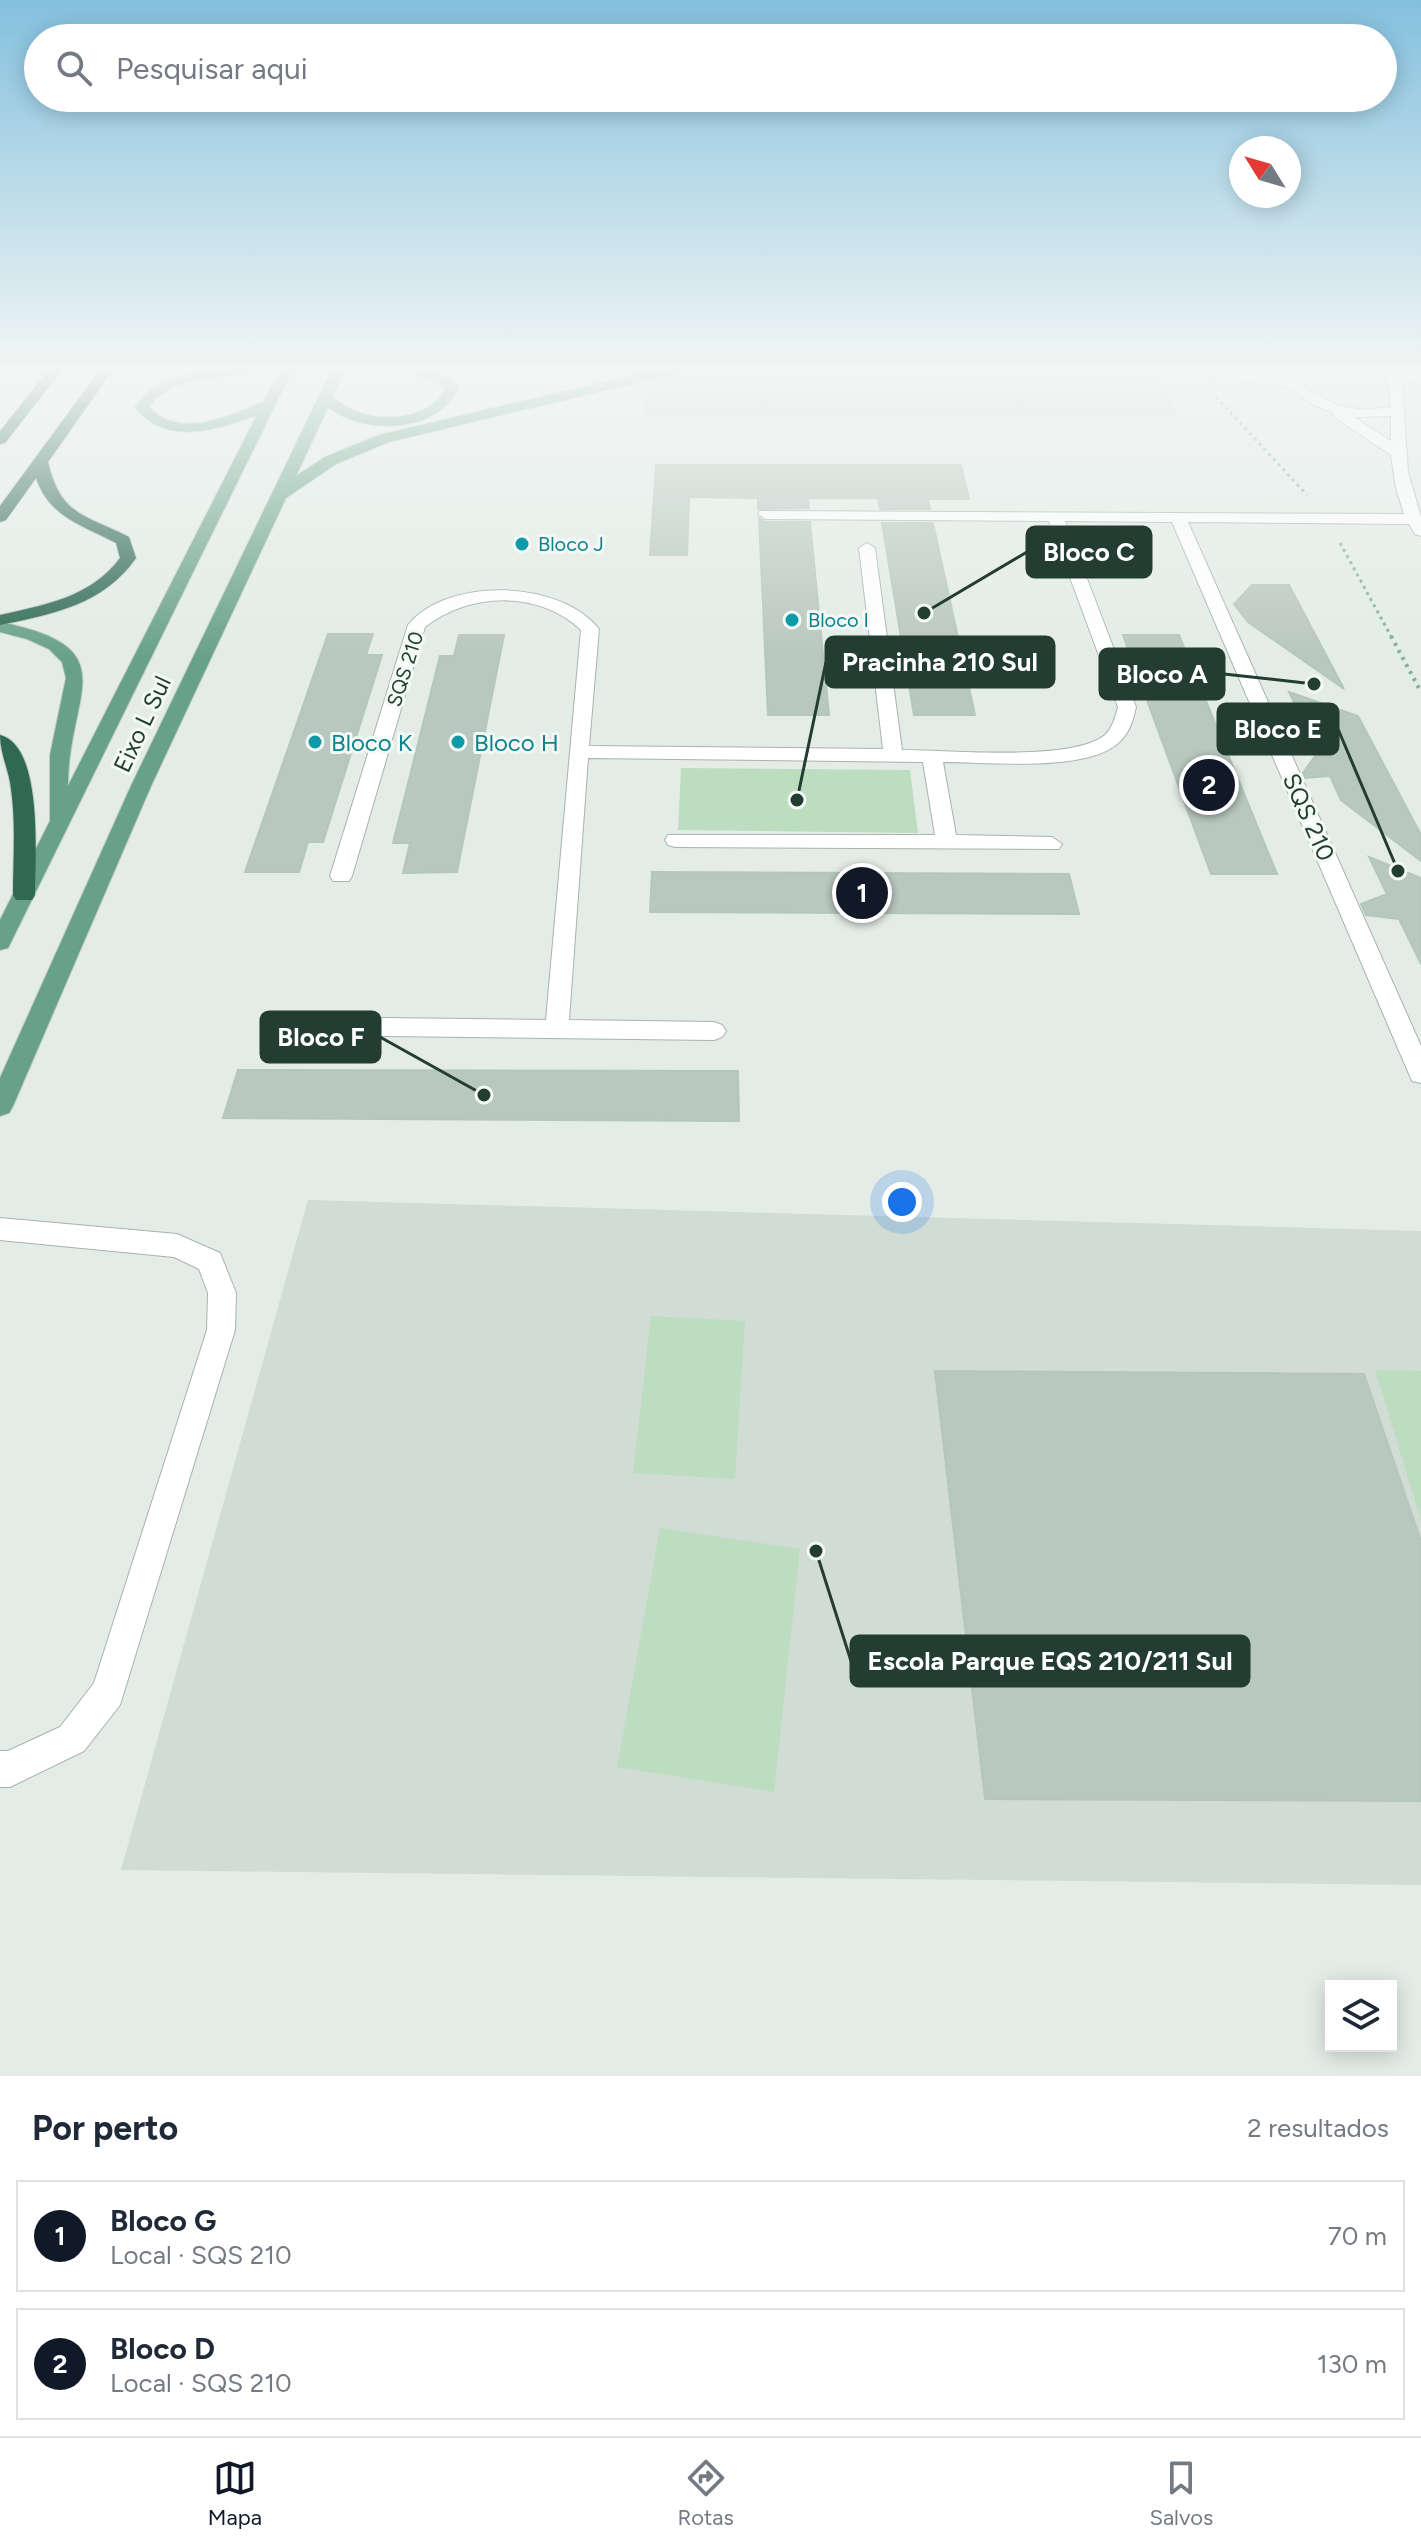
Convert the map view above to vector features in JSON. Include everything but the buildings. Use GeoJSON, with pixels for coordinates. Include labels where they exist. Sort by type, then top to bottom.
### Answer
{"type":"FeatureCollection","features":[{"type":"Feature","properties":{"kind":"highway"},"geometry":{"type":"LineString","coordinates":[[0,517],[38,464]]}},
{"type":"Feature","properties":{"kind":"highway"},"geometry":{"type":"LineString","coordinates":[[0,620],[57,607],[89,595],[117,578],[128,558],[123,540],[55,505],[44,490],[40,464]]}},
{"type":"Feature","properties":{"kind":"highway"},"geometry":{"type":"LineString","coordinates":[[0,741],[8,745],[19,767],[24,895]]}},
{"type":"Feature","properties":{"kind":"main road","name":"Eixo L Sul"},"geometry":{"type":"LineString","coordinates":[[0,942],[241,464]]}},
{"type":"Feature","properties":{"kind":"main road","name":"Eixo L Sul"},"geometry":{"type":"LineString","coordinates":[[0,1106],[135,801],[292,464]]}},
{"type":"Feature","properties":{"kind":"main road"},"geometry":{"type":"LineString","coordinates":[[273,504],[307,472],[322,464]]}},
{"type":"Feature","properties":{"kind":"main road"},"geometry":{"type":"LineString","coordinates":[[0,627],[45,640],[66,654],[75,674],[61,737],[57,777],[59,824]]}},
{"type":"Feature","properties":{"kind":"street"},"geometry":{"type":"LineString","coordinates":[[766,514],[1177,516],[1417,525],[1400,464]]}},
{"type":"Feature","properties":{"kind":"street"},"geometry":{"type":"LineString","coordinates":[[579,752],[1049,757],[1089,751],[1114,739],[1125,725],[1127,707],[1055,516]]}},
{"type":"Feature","properties":{"kind":"street","name":"SQS 210"},"geometry":{"type":"LineString","coordinates":[[1177,516],[1421,1074]]}},
{"type":"Feature","properties":{"kind":"street"},"geometry":{"type":"LineString","coordinates":[[867,548],[893,755]]}},
{"type":"Feature","properties":{"kind":"street","name":"SQS 210"},"geometry":{"type":"LineString","coordinates":[[341,876],[417,625],[443,605],[465,598],[539,600],[562,606],[580,616],[590,629],[557,1027]]}},
{"type":"Feature","properties":{"kind":"street"},"geometry":{"type":"LineString","coordinates":[[932,755],[947,842]]}},
{"type":"Feature","properties":{"kind":"street"},"geometry":{"type":"LineString","coordinates":[[675,840],[1052,844]]}},
{"type":"Feature","properties":{"kind":"street"},"geometry":{"type":"LineString","coordinates":[[301,1026],[714,1031]]}},
{"type":"Feature","properties":{"kind":"street"},"geometry":{"type":"LineString","coordinates":[[0,1229],[177,1246],[210,1261],[222,1293],[221,1330],[108,1693],[72,1739],[10,1769],[0,1769]]}},
{"type":"Feature","properties":{"kind":"shaded area"},"geometry":{"type":"Polygon","coordinates":[[[308,1200],[1421,1231],[1421,1885],[121,1870],[308,1200]]]}},
{"type":"Feature","properties":{"kind":"green space"},"geometry":{"type":"Polygon","coordinates":[[[681,768],[910,770],[918,833],[678,830],[681,768]]]}},
{"type":"Feature","properties":{"kind":"green space"},"geometry":{"type":"Polygon","coordinates":[[[651,1316],[745,1321],[735,1479],[633,1473],[651,1316]]]}},
{"type":"Feature","properties":{"kind":"green space"},"geometry":{"type":"Polygon","coordinates":[[[1375,1370],[1421,1371],[1421,1520],[1375,1370]]]}},
{"type":"Feature","properties":{"kind":"green space"},"geometry":{"type":"Polygon","coordinates":[[[660,1528],[800,1549],[774,1792],[617,1767],[660,1528]]]}},
{"type":"Feature","properties":{"kind":"place","name":"Bloco J"},"geometry":{"type":"Point","coordinates":[522,544]}},
{"type":"Feature","properties":{"kind":"place","name":"Bloco C"},"geometry":{"type":"Point","coordinates":[924,613]}},
{"type":"Feature","properties":{"kind":"place","name":"Bloco I"},"geometry":{"type":"Point","coordinates":[792,620]}},
{"type":"Feature","properties":{"kind":"place","name":"Bloco A"},"geometry":{"type":"Point","coordinates":[1314,684]}},
{"type":"Feature","properties":{"kind":"place","name":"Bloco K"},"geometry":{"type":"Point","coordinates":[315,742]}},
{"type":"Feature","properties":{"kind":"place","name":"Bloco H"},"geometry":{"type":"Point","coordinates":[458,742]}},
{"type":"Feature","properties":{"kind":"place","name":"Bloco D"},"geometry":{"type":"Point","coordinates":[1209,785]}},
{"type":"Feature","properties":{"kind":"place","name":"Pracinha 210 Sul"},"geometry":{"type":"Point","coordinates":[797,800]}},
{"type":"Feature","properties":{"kind":"place","name":"Bloco E"},"geometry":{"type":"Point","coordinates":[1398,871]}},
{"type":"Feature","properties":{"kind":"place","name":"Bloco G"},"geometry":{"type":"Point","coordinates":[862,893]}},
{"type":"Feature","properties":{"kind":"place","name":"Bloco F"},"geometry":{"type":"Point","coordinates":[484,1095]}},
{"type":"Feature","properties":{"kind":"place","name":"Escola Parque EQS 210/211 Sul"},"geometry":{"type":"Point","coordinates":[816,1551]}}]}
